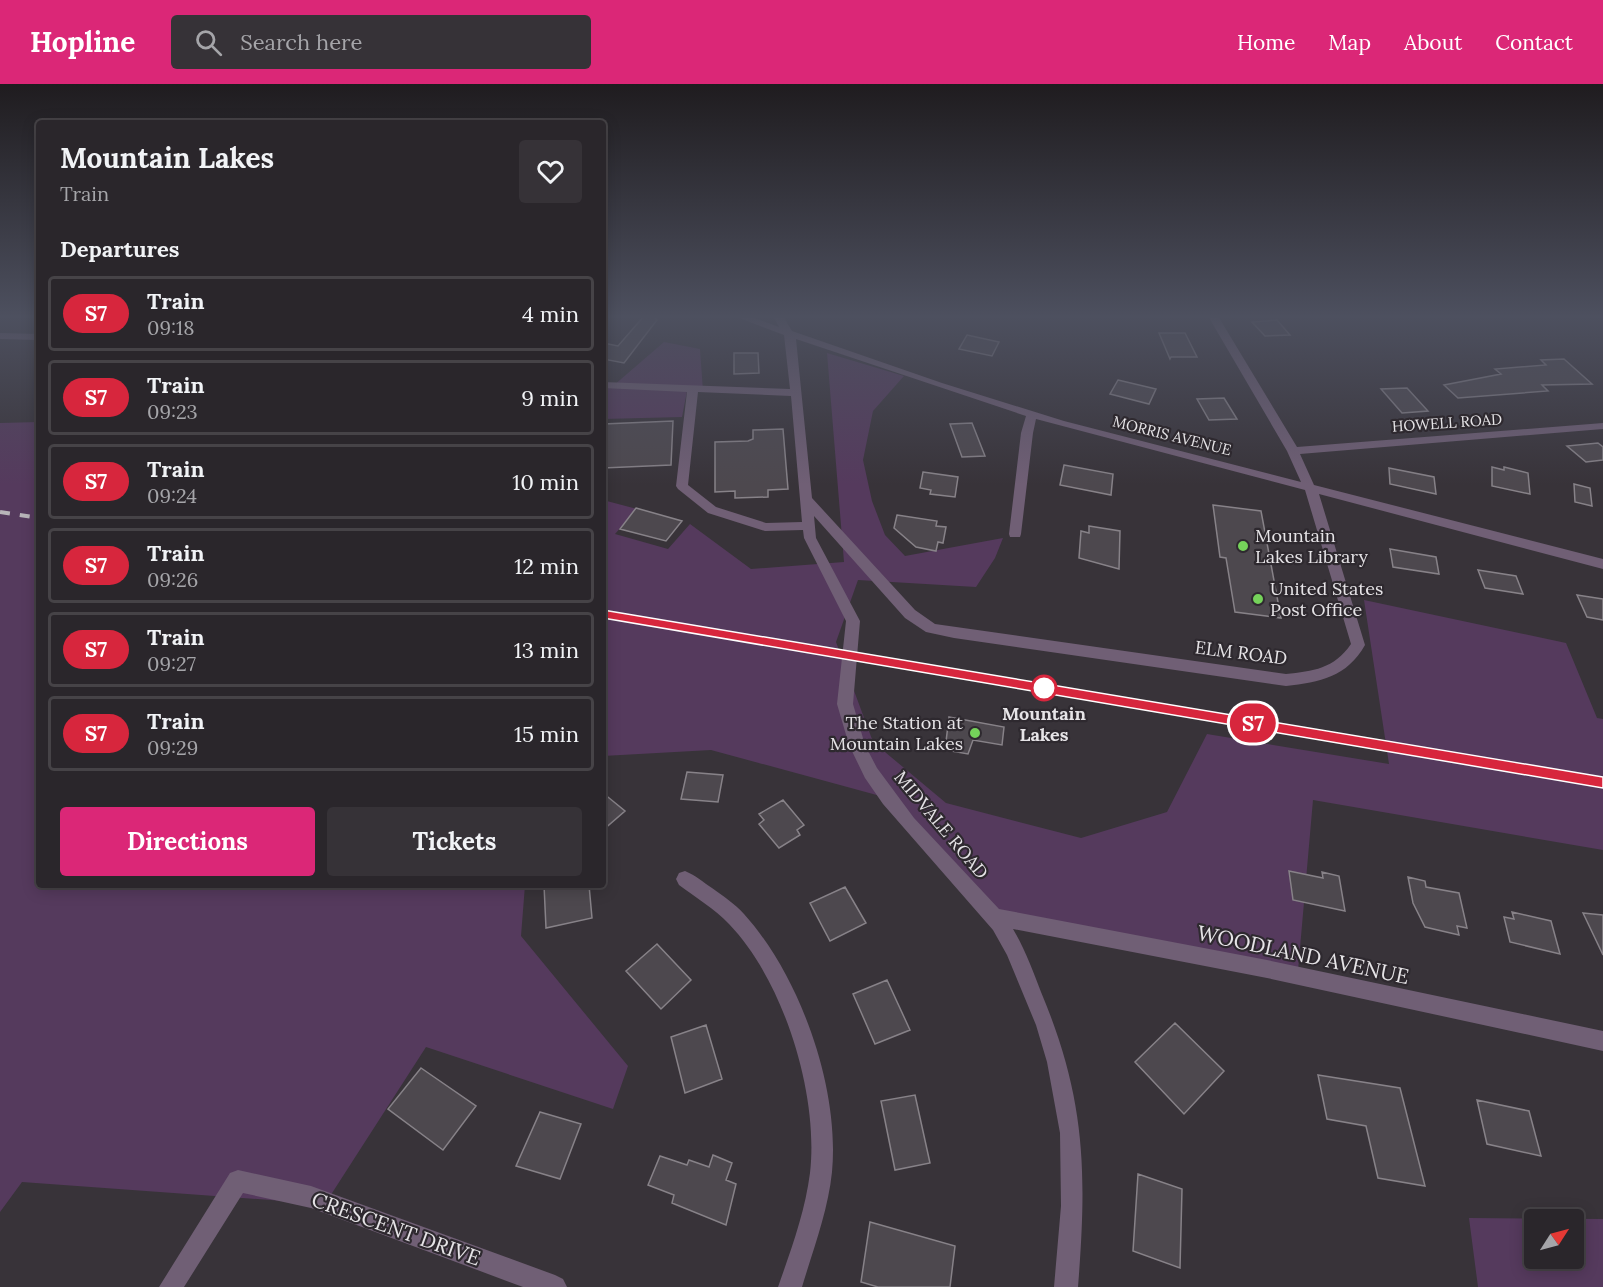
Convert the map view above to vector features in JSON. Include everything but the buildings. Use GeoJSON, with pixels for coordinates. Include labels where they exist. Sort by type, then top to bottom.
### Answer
{"type":"FeatureCollection","features":[{"type":"Feature","properties":{"kind":"street","name":"MIDVALE ROAD"},"geometry":{"type":"LineString","coordinates":[[794,372],[810,538],[853,621],[854,633],[844,695],[847,716],[868,767],[910,823],[994,917],[1010,942],[1046,1023],[1063,1078],[1074,1160],[1074,1204],[1066,1287]]}},
{"type":"Feature","properties":{"kind":"street","name":"MORRIS AVENUE"},"geometry":{"type":"LineString","coordinates":[[908,372],[1032,415],[1603,564]]}},
{"type":"Feature","properties":{"kind":"street","name":"ELM ROAD"},"geometry":{"type":"LineString","coordinates":[[808,501],[900,604],[920,623],[954,633],[1286,680],[1320,676],[1348,663],[1358,645],[1316,502],[1293,451],[1246,372]]}},
{"type":"Feature","properties":{"kind":"street"},"geometry":{"type":"LineString","coordinates":[[606,385],[797,393]]}},
{"type":"Feature","properties":{"kind":"street"},"geometry":{"type":"LineString","coordinates":[[693,388],[682,486],[712,510],[765,527],[809,526]]}},
{"type":"Feature","properties":{"kind":"street"},"geometry":{"type":"LineString","coordinates":[[1015,534],[1027,433],[1032,415]]}},
{"type":"Feature","properties":{"kind":"street","name":"HOWELL ROAD"},"geometry":{"type":"LineString","coordinates":[[1293,451],[1603,426]]}},
{"type":"Feature","properties":{"kind":"street"},"geometry":{"type":"LineString","coordinates":[[685,879],[736,919],[756,945],[780,985],[801,1033],[816,1095],[822,1137],[821,1170],[813,1214],[790,1287]]}},
{"type":"Feature","properties":{"kind":"street","name":"WOODLAND AVENUE"},"geometry":{"type":"LineString","coordinates":[[994,917],[1267,969],[1603,1041]]}},
{"type":"Feature","properties":{"kind":"street","name":"CRESCENT DRIVE"},"geometry":{"type":"LineString","coordinates":[[171,1287],[238,1181],[311,1197],[555,1287]]}},
{"type":"Feature","properties":{"kind":"shaded area"},"geometry":{"type":"Polygon","coordinates":[[[629,372],[702,372],[703,391],[687,391],[682,417],[606,419],[606,386],[613,386],[629,372]]]}},
{"type":"Feature","properties":{"kind":"shaded area"},"geometry":{"type":"Polygon","coordinates":[[[829,372],[891,372],[904,376],[873,411],[863,460],[872,501],[885,535],[905,556],[1003,538],[995,558],[976,587],[858,580],[836,642],[873,742],[946,803],[1081,838],[1167,812],[1207,734],[1389,764],[1364,600],[1566,643],[1597,718],[1603,719],[1603,850],[1313,800],[1297,982],[1003,925],[884,797],[711,750],[606,756],[606,501],[637,509],[615,534],[668,549],[690,524],[751,569],[844,562],[829,372]]]}},
{"type":"Feature","properties":{"kind":"shaded area"},"geometry":{"type":"Polygon","coordinates":[[[36,422],[36,888],[525,888],[521,936],[628,1066],[613,1109],[426,1047],[325,1204],[22,1182],[0,1212],[0,423],[36,422]]]}},
{"type":"Feature","properties":{"kind":"shaded area"},"geometry":{"type":"Polygon","coordinates":[[[1469,1218],[1524,1218],[1524,1269],[1584,1269],[1584,1219],[1603,1219],[1603,1287],[1478,1287],[1469,1218]]]}},
{"type":"Feature","properties":{"kind":"railway"},"geometry":{"type":"LineString","coordinates":[[0,512],[36,518]]}},
{"type":"Feature","properties":{"kind":"railway"},"geometry":{"type":"LineString","coordinates":[[606,615],[1103,699]]}},
{"type":"Feature","properties":{"kind":"railway"},"geometry":{"type":"LineString","coordinates":[[1094,697],[1603,783]]}},
{"type":"Feature","properties":{"kind":"train","name":"S7"},"geometry":{"type":"LineString","coordinates":[[606,615],[1603,782]]}},
{"type":"Feature","properties":{"kind":"place","name":"Mountain Lakes Library"},"geometry":{"type":"Point","coordinates":[1243,546]}},
{"type":"Feature","properties":{"kind":"place","name":"United States Post Office"},"geometry":{"type":"Point","coordinates":[1258,599]}},
{"type":"Feature","properties":{"kind":"place","name":"Mountain Lakes"},"geometry":{"type":"Point","coordinates":[1044,688]}},
{"type":"Feature","properties":{"kind":"place","name":"The Station at Mountain Lakes"},"geometry":{"type":"Point","coordinates":[975,733]}}]}
